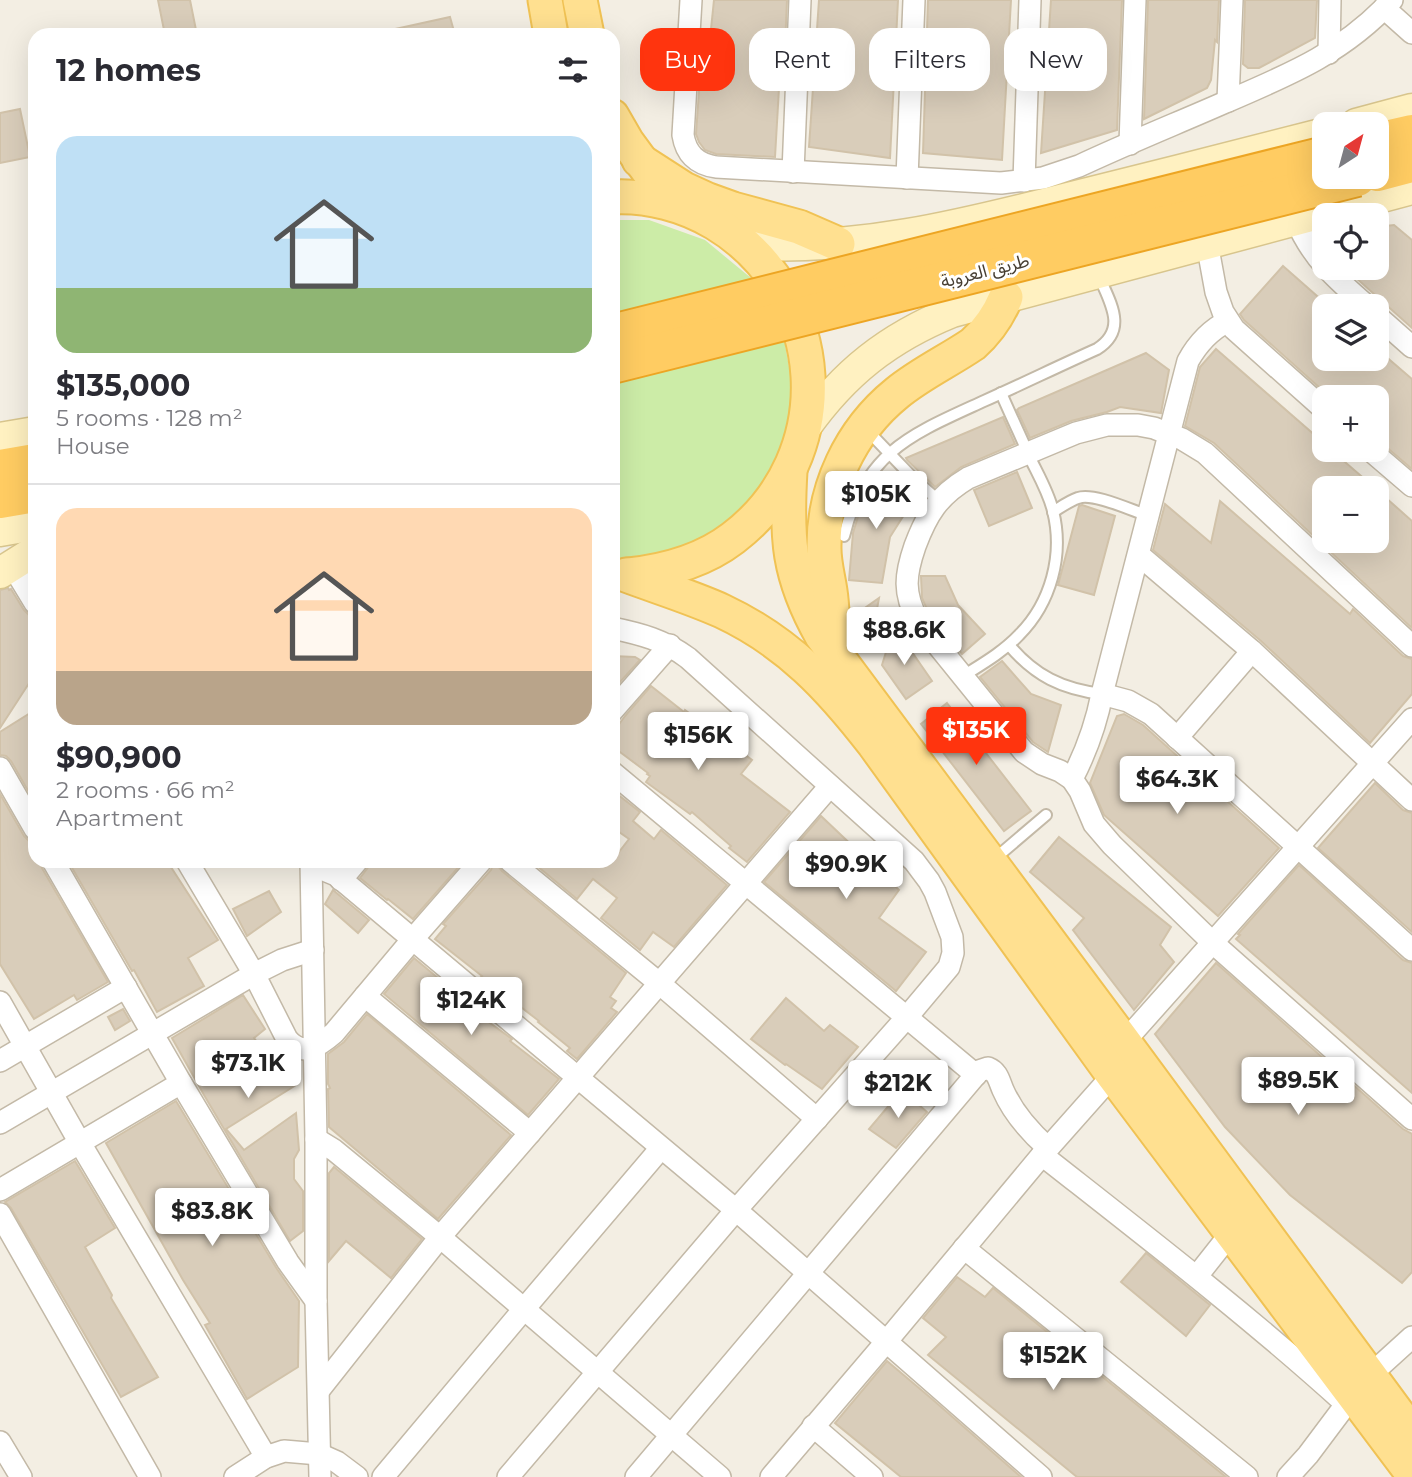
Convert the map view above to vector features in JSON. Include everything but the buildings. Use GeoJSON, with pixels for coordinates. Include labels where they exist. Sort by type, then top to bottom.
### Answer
{"type":"FeatureCollection","features":[{"type":"Feature","properties":{"kind":"highway"},"geometry":{"type":"LineString","coordinates":[[1390,139],[1412,134]]}},
{"type":"Feature","properties":{"kind":"highway","name":"طريق العروبة"},"geometry":{"type":"LineString","coordinates":[[620,332],[1312,159]]}},
{"type":"Feature","properties":{"kind":"highway"},"geometry":{"type":"LineString","coordinates":[[1390,169],[1412,163]]}},
{"type":"Feature","properties":{"kind":"highway","name":"طريق العروبة"},"geometry":{"type":"LineString","coordinates":[[620,362],[1312,188]]}},
{"type":"Feature","properties":{"kind":"highway"},"geometry":{"type":"LineString","coordinates":[[0,469],[28,464]]}},
{"type":"Feature","properties":{"kind":"highway"},"geometry":{"type":"LineString","coordinates":[[0,499],[28,494]]}},
{"type":"Feature","properties":{"kind":"main road"},"geometry":{"type":"LineString","coordinates":[[545,0],[550,28]]}},
{"type":"Feature","properties":{"kind":"main road"},"geometry":{"type":"LineString","coordinates":[[580,0],[586,28]]}},
{"type":"Feature","properties":{"kind":"main road"},"geometry":{"type":"LineString","coordinates":[[1390,115],[1412,109]]}},
{"type":"Feature","properties":{"kind":"main road"},"geometry":{"type":"LineString","coordinates":[[620,130],[653,178],[686,209]]}},
{"type":"Feature","properties":{"kind":"main road"},"geometry":{"type":"LineString","coordinates":[[744,244],[791,246],[847,242],[928,230],[999,216],[1312,136]]}},
{"type":"Feature","properties":{"kind":"main road"},"geometry":{"type":"LineString","coordinates":[[639,160],[708,200],[847,242],[855,254],[856,268],[865,295],[883,317],[907,333]]}},
{"type":"Feature","properties":{"kind":"main road","name":"طريق العروبة"},"geometry":{"type":"LineString","coordinates":[[805,428],[851,373],[907,333],[952,313],[1412,189]]}},
{"type":"Feature","properties":{"kind":"main road"},"geometry":{"type":"LineString","coordinates":[[620,197],[642,198],[686,209],[707,218],[744,244],[774,277],[796,317],[803,339],[809,384],[805,428],[790,471],[765,508],[749,525],[722,545],[692,561],[671,568],[620,575]]}},
{"type":"Feature","properties":{"kind":"main road"},"geometry":{"type":"LineString","coordinates":[[833,652],[832,610],[824,549],[827,511],[837,475],[849,450],[864,426],[897,393],[974,344],[993,323],[1006,297]]}},
{"type":"Feature","properties":{"kind":"main road"},"geometry":{"type":"LineString","coordinates":[[0,438],[28,433]]}},
{"type":"Feature","properties":{"kind":"main road"},"geometry":{"type":"LineString","coordinates":[[790,471],[788,522],[792,562],[803,600],[817,627],[1124,1042],[1412,1472]]}},
{"type":"Feature","properties":{"kind":"main road"},"geometry":{"type":"LineString","coordinates":[[0,531],[28,526]]}},
{"type":"Feature","properties":{"kind":"main road"},"geometry":{"type":"LineString","coordinates":[[620,575],[700,601],[745,624],[787,651],[841,703],[874,744],[1113,1075],[1231,1233],[1356,1392],[1412,1433]]}},
{"type":"Feature","properties":{"kind":"street"},"geometry":{"type":"LineString","coordinates":[[691,0],[683,135],[693,158],[707,166],[989,183],[1024,181],[1061,173],[1296,71],[1329,53],[1358,32],[1388,4],[1412,33]]}},
{"type":"Feature","properties":{"kind":"street"},"geometry":{"type":"LineString","coordinates":[[793,172],[800,0]]}},
{"type":"Feature","properties":{"kind":"street"},"geometry":{"type":"LineString","coordinates":[[907,178],[914,0]]}},
{"type":"Feature","properties":{"kind":"street"},"geometry":{"type":"LineString","coordinates":[[1024,181],[1030,0]]}},
{"type":"Feature","properties":{"kind":"street"},"geometry":{"type":"LineString","coordinates":[[1130,144],[1135,0]]}},
{"type":"Feature","properties":{"kind":"street"},"geometry":{"type":"LineString","coordinates":[[1228,101],[1232,0]]}},
{"type":"Feature","properties":{"kind":"street"},"geometry":{"type":"LineString","coordinates":[[1329,53],[1330,0]]}},
{"type":"Feature","properties":{"kind":"street"},"geometry":{"type":"LineString","coordinates":[[1296,220],[1319,261],[1354,294]]}},
{"type":"Feature","properties":{"kind":"street"},"geometry":{"type":"LineString","coordinates":[[1208,243],[1216,292],[1228,321],[1241,337],[1312,399]]}},
{"type":"Feature","properties":{"kind":"street"},"geometry":{"type":"LineString","coordinates":[[1072,779],[1097,721],[1188,361],[1200,341],[1228,321]]}},
{"type":"Feature","properties":{"kind":"street"},"geometry":{"type":"LineString","coordinates":[[1389,326],[1412,346]]}},
{"type":"Feature","properties":{"kind":"street"},"geometry":{"type":"LineString","coordinates":[[1412,646],[1205,453],[1169,433],[1139,425],[1107,425],[1076,433],[968,478],[939,500],[926,518],[907,572],[907,593],[918,621],[1024,752],[1072,779],[1102,835],[1213,943],[1412,1119]]}},
{"type":"Feature","properties":{"kind":"street"},"geometry":{"type":"LineString","coordinates":[[1384,462],[1412,486]]}},
{"type":"Feature","properties":{"kind":"street"},"geometry":{"type":"LineString","coordinates":[[1139,555],[1252,651],[1412,800]]}},
{"type":"Feature","properties":{"kind":"street"},"geometry":{"type":"LineString","coordinates":[[16,563],[28,588]]}},
{"type":"Feature","properties":{"kind":"street"},"geometry":{"type":"LineString","coordinates":[[508,1477],[736,1210],[907,1017],[949,967],[953,953],[951,937],[935,892],[922,870],[905,852],[688,658],[670,645],[648,636],[620,630]]}},
{"type":"Feature","properties":{"kind":"street"},"geometry":{"type":"LineString","coordinates":[[620,702],[670,645]]}},
{"type":"Feature","properties":{"kind":"street"},"geometry":{"type":"LineString","coordinates":[[1177,737],[1252,651]]}},
{"type":"Feature","properties":{"kind":"street"},"geometry":{"type":"LineString","coordinates":[[1102,694],[1128,701],[1151,714],[1412,950]]}},
{"type":"Feature","properties":{"kind":"street"},"geometry":{"type":"LineString","coordinates":[[1124,1042],[1412,719]]}},
{"type":"Feature","properties":{"kind":"street"},"geometry":{"type":"LineString","coordinates":[[0,768],[28,817]]}},
{"type":"Feature","properties":{"kind":"street"},"geometry":{"type":"LineString","coordinates":[[620,779],[976,1075]]}},
{"type":"Feature","properties":{"kind":"street"},"geometry":{"type":"LineString","coordinates":[[319,1390],[440,1237],[830,786]]}},
{"type":"Feature","properties":{"kind":"street"},"geometry":{"type":"LineString","coordinates":[[57,868],[288,1262],[316,1301]]}},
{"type":"Feature","properties":{"kind":"street"},"geometry":{"type":"LineString","coordinates":[[191,868],[254,974],[286,1039],[302,1049],[314,1047],[334,1033],[475,868]]}},
{"type":"Feature","properties":{"kind":"street"},"geometry":{"type":"LineString","coordinates":[[312,868],[320,1477]]}},
{"type":"Feature","properties":{"kind":"street"},"geometry":{"type":"LineString","coordinates":[[319,868],[336,875],[736,1210],[1034,1475]]}},
{"type":"Feature","properties":{"kind":"street"},"geometry":{"type":"LineString","coordinates":[[341,880],[351,868]]}},
{"type":"Feature","properties":{"kind":"street"},"geometry":{"type":"LineString","coordinates":[[519,868],[660,983],[817,1119]]}},
{"type":"Feature","properties":{"kind":"street"},"geometry":{"type":"LineString","coordinates":[[0,1124],[254,974],[282,960],[313,950]]}},
{"type":"Feature","properties":{"kind":"street"},"geometry":{"type":"LineString","coordinates":[[0,1061],[126,987]]}},
{"type":"Feature","properties":{"kind":"street"},"geometry":{"type":"LineString","coordinates":[[365,996],[530,1133]]}},
{"type":"Feature","properties":{"kind":"street"},"geometry":{"type":"LineString","coordinates":[[0,1002],[266,1457]]}},
{"type":"Feature","properties":{"kind":"street"},"geometry":{"type":"LineString","coordinates":[[636,1477],[979,1071],[988,1068],[995,1073],[1013,1108],[1045,1152],[1264,1331],[1356,1392]]}},
{"type":"Feature","properties":{"kind":"street"},"geometry":{"type":"LineString","coordinates":[[771,1477],[1113,1075]]}},
{"type":"Feature","properties":{"kind":"street"},"geometry":{"type":"LineString","coordinates":[[0,1190],[181,1083]]}},
{"type":"Feature","properties":{"kind":"street"},"geometry":{"type":"LineString","coordinates":[[316,1139],[334,1150],[440,1237],[720,1477]]}},
{"type":"Feature","properties":{"kind":"street"},"geometry":{"type":"LineString","coordinates":[[383,1477],[661,1147]]}},
{"type":"Feature","properties":{"kind":"street"},"geometry":{"type":"LineString","coordinates":[[0,1214],[150,1477]]}},
{"type":"Feature","properties":{"kind":"street"},"geometry":{"type":"LineString","coordinates":[[1197,1276],[1231,1233]]}},
{"type":"Feature","properties":{"kind":"street"},"geometry":{"type":"LineString","coordinates":[[964,1248],[1247,1477]]}},
{"type":"Feature","properties":{"kind":"street"},"geometry":{"type":"LineString","coordinates":[[1288,1477],[1356,1392],[1412,1337]]}},
{"type":"Feature","properties":{"kind":"street"},"geometry":{"type":"LineString","coordinates":[[813,1426],[873,1477]]}},
{"type":"Feature","properties":{"kind":"street"},"geometry":{"type":"LineString","coordinates":[[0,1441],[21,1477]]}},
{"type":"Feature","properties":{"kind":"street"},"geometry":{"type":"LineString","coordinates":[[235,1477],[266,1457],[284,1451],[319,1454],[337,1462],[357,1477]]}},
{"type":"Feature","properties":{"kind":"lane"},"geometry":{"type":"LineString","coordinates":[[844,536],[860,492],[878,466],[900,444],[927,427],[1097,349],[1108,340],[1114,327],[1114,312],[1097,273]]}},
{"type":"Feature","properties":{"kind":"lane"},"geometry":{"type":"LineString","coordinates":[[962,676],[1009,645],[1028,626],[1042,603],[1052,578],[1057,552],[1056,525],[1048,495],[1001,393]]}},
{"type":"Feature","properties":{"kind":"lane"},"geometry":{"type":"LineString","coordinates":[[864,426],[913,478],[939,500]]}},
{"type":"Feature","properties":{"kind":"lane"},"geometry":{"type":"LineString","coordinates":[[1053,512],[1085,496],[1149,516]]}},
{"type":"Feature","properties":{"kind":"lane"},"geometry":{"type":"LineString","coordinates":[[1009,645],[1033,669],[1049,679],[1066,687],[1102,694]]}},
{"type":"Feature","properties":{"kind":"lane"},"geometry":{"type":"LineString","coordinates":[[991,863],[1046,815]]}},
{"type":"Feature","properties":{"kind":"green space"},"geometry":{"type":"Polygon","coordinates":[[[620,220],[649,220],[705,240],[751,278],[782,329],[793,388],[784,447],[755,499],[711,539],[656,561],[620,563],[620,220]]]}}]}
